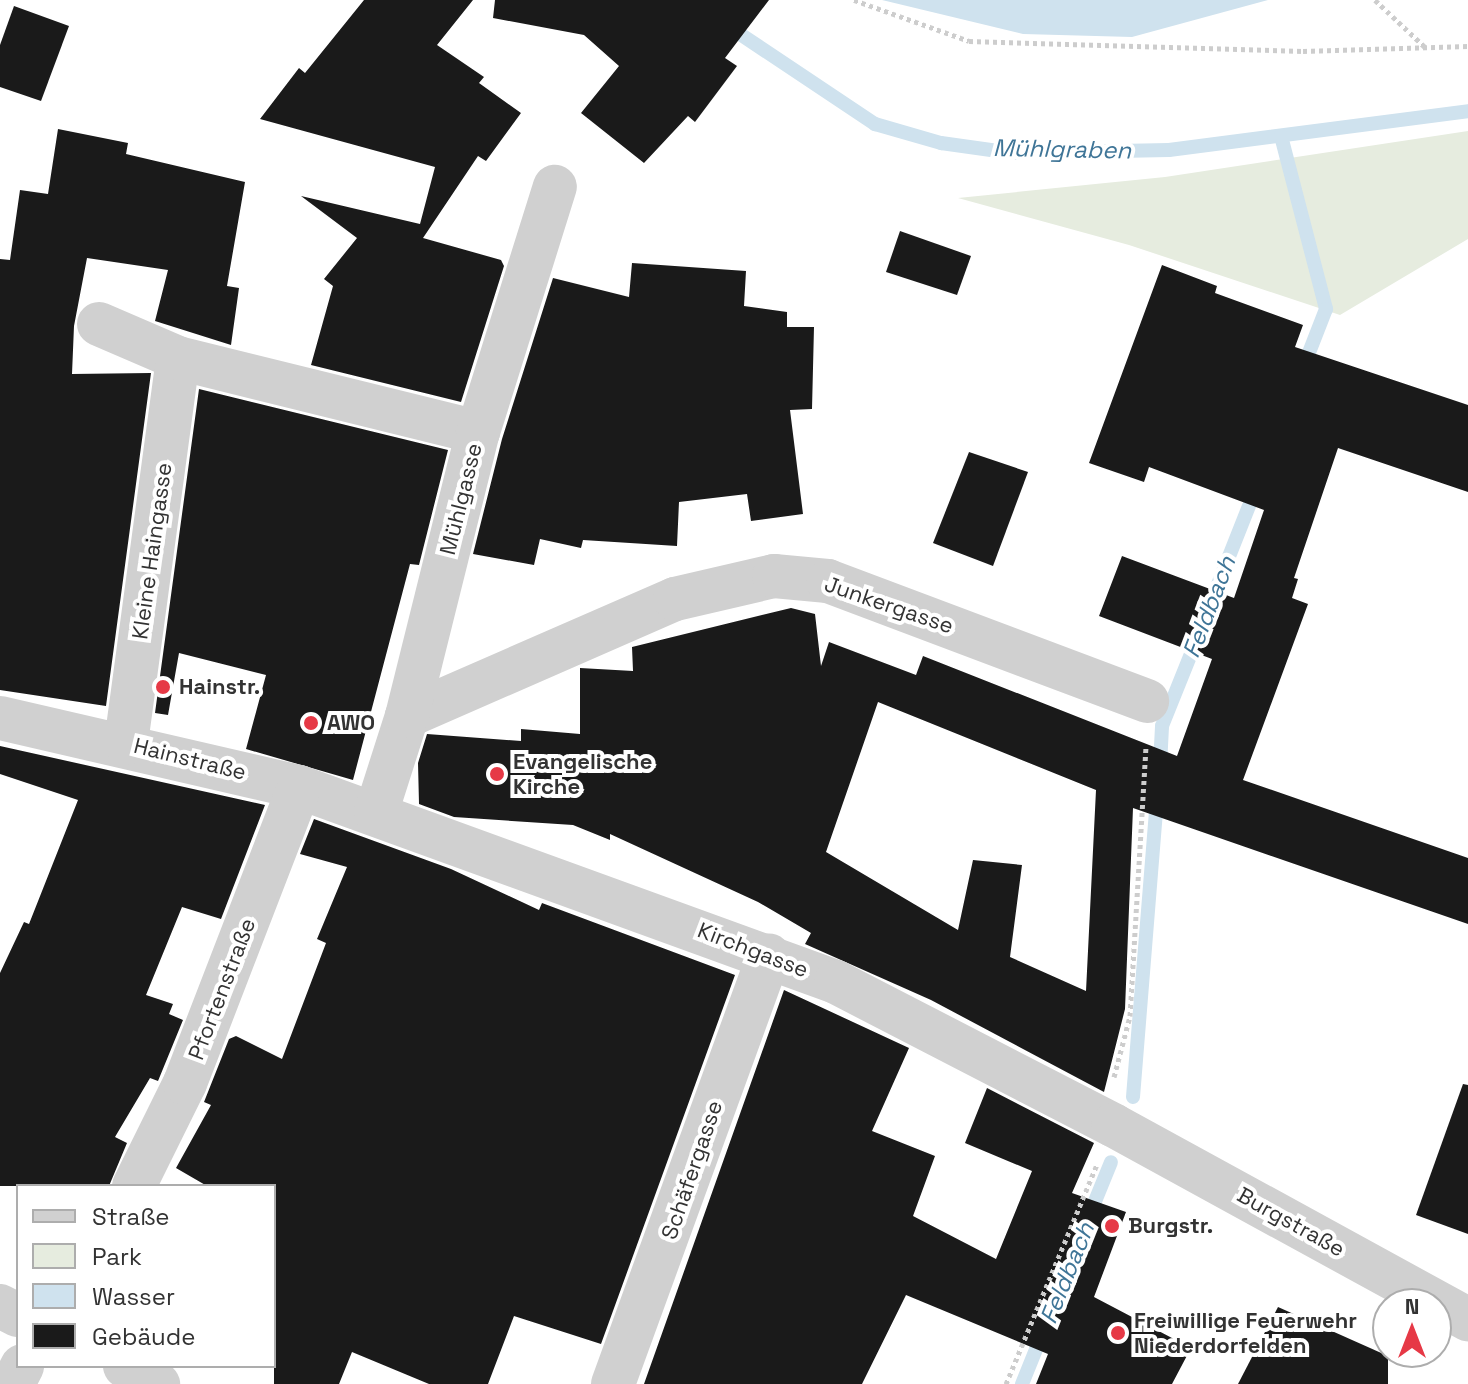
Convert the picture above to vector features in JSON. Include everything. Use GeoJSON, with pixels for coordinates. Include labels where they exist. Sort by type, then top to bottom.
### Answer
{"type":"FeatureCollection","features":[{"type":"Feature","properties":{"kind":"street","name":"Mühlgasse"},"geometry":{"type":"LineString","coordinates":[[376,813],[407,716],[478,432],[555,187]]}},
{"type":"Feature","properties":{"kind":"street"},"geometry":{"type":"LineString","coordinates":[[99,324],[178,358],[478,432]]}},
{"type":"Feature","properties":{"kind":"street","name":"Kleine Haingasse"},"geometry":{"type":"LineString","coordinates":[[126,743],[178,358]]}},
{"type":"Feature","properties":{"kind":"street","name":"Junkergasse"},"geometry":{"type":"LineString","coordinates":[[407,716],[675,599],[774,576],[828,581],[1147,701]]}},
{"type":"Feature","properties":{"kind":"street","name":"Hainstraße"},"geometry":{"type":"LineString","coordinates":[[0,718],[126,743],[299,787],[376,813]]}},
{"type":"Feature","properties":{"kind":"street","name":"Pfortenstraße"},"geometry":{"type":"LineString","coordinates":[[135,1184],[185,1083],[299,787]]}},
{"type":"Feature","properties":{"kind":"street","name":"Kirchgasse"},"geometry":{"type":"LineString","coordinates":[[376,813],[836,982],[1113,1125]]}},
{"type":"Feature","properties":{"kind":"street","name":"Schäfergasse"},"geometry":{"type":"LineString","coordinates":[[613,1384],[769,956]]}},
{"type":"Feature","properties":{"kind":"street","name":"Burgstraße"},"geometry":{"type":"LineString","coordinates":[[1113,1125],[1468,1319]]}},
{"type":"Feature","properties":{"kind":"street"},"geometry":{"type":"LineString","coordinates":[[129,1368],[158,1384]]}},
{"type":"Feature","properties":{"kind":"path"},"geometry":{"type":"LineString","coordinates":[[854,0],[969,41],[1428,50],[1468,46]]}},
{"type":"Feature","properties":{"kind":"path"},"geometry":{"type":"LineString","coordinates":[[1375,0],[1428,50]]}},
{"type":"Feature","properties":{"kind":"path"},"geometry":{"type":"LineString","coordinates":[[1006,1384],[1113,1125],[1113,1078],[1131,1004],[1147,701]]}},
{"type":"Feature","properties":{"kind":"green space"},"geometry":{"type":"Polygon","coordinates":[[[1468,131],[1468,239],[1340,315],[1129,245],[958,198],[1165,177],[1468,131]]]}},
{"type":"Feature","properties":{"kind":"water"},"geometry":{"type":"Polygon","coordinates":[[[882,0],[1268,0],[1132,37],[1023,34],[882,0]]]}},
{"type":"Feature","properties":{"kind":"building"},"geometry":{"type":"Polygon","coordinates":[[[364,0],[473,0],[437,45],[484,77],[479,83],[521,113],[486,161],[478,156],[423,238],[501,260],[504,266],[461,402],[311,365],[333,286],[324,279],[357,238],[301,196],[420,224],[435,167],[260,119],[299,68],[305,73],[364,0]]]}},
{"type":"Feature","properties":{"kind":"building"},"geometry":{"type":"Polygon","coordinates":[[[495,0],[769,0],[725,58],[737,66],[695,122],[688,116],[644,163],[581,113],[619,66],[584,35],[493,18],[495,0]]]}},
{"type":"Feature","properties":{"kind":"building"},"geometry":{"type":"Polygon","coordinates":[[[14,6],[69,26],[41,101],[0,87],[0,45],[14,6]]]}},
{"type":"Feature","properties":{"kind":"building"},"geometry":{"type":"Polygon","coordinates":[[[58,129],[128,143],[126,154],[245,182],[227,286],[239,288],[231,345],[155,321],[168,270],[87,258],[74,326],[72,374],[151,373],[106,706],[0,690],[0,259],[10,260],[20,190],[48,194],[58,129]]]}},
{"type":"Feature","properties":{"kind":"building"},"geometry":{"type":"Polygon","coordinates":[[[900,231],[971,256],[957,295],[886,272],[900,231]]]}},
{"type":"Feature","properties":{"kind":"building"},"geometry":{"type":"Polygon","coordinates":[[[632,263],[746,271],[744,306],[787,312],[787,327],[814,327],[812,409],[790,410],[803,514],[751,521],[747,494],[679,502],[677,546],[583,540],[581,548],[540,539],[534,565],[473,554],[502,439],[553,278],[629,297],[632,263]]]}},
{"type":"Feature","properties":{"kind":"building"},"geometry":{"type":"Polygon","coordinates":[[[1162,265],[1217,286],[1215,293],[1303,325],[1295,347],[1468,405],[1468,492],[1338,448],[1294,578],[1298,579],[1292,598],[1308,604],[1243,780],[1468,858],[1468,924],[1133,808],[1125,1009],[1104,1092],[931,1000],[805,944],[811,933],[758,902],[610,834],[610,840],[573,825],[454,817],[419,804],[418,763],[427,734],[521,741],[521,729],[580,734],[580,668],[633,671],[632,647],[791,608],[815,614],[821,666],[829,642],[916,675],[923,656],[1177,756],[1212,659],[1099,616],[1122,556],[1234,598],[1264,510],[1149,467],[1144,482],[1089,463],[1162,265]],[[878,702],[826,852],[958,930],[973,860],[1022,865],[1010,957],[1086,991],[1096,790],[878,702]]]}},
{"type":"Feature","properties":{"kind":"building"},"geometry":{"type":"Polygon","coordinates":[[[199,389],[448,450],[419,565],[410,564],[353,780],[246,749],[266,675],[179,653],[168,715],[155,713],[199,389]]]}},
{"type":"Feature","properties":{"kind":"building"},"geometry":{"type":"Polygon","coordinates":[[[969,452],[1028,472],[993,566],[933,543],[969,452]]]}},
{"type":"Feature","properties":{"kind":"building"},"geometry":{"type":"Polygon","coordinates":[[[0,746],[265,805],[221,919],[182,907],[146,995],[173,1004],[169,1014],[183,1020],[158,1081],[150,1078],[115,1137],[127,1143],[110,1184],[0,1186],[0,973],[24,922],[29,924],[78,800],[0,774],[0,746]]]}},
{"type":"Feature","properties":{"kind":"building"},"geometry":{"type":"Polygon","coordinates":[[[314,819],[451,869],[539,910],[542,903],[735,975],[601,1344],[514,1316],[488,1384],[429,1384],[352,1352],[339,1384],[274,1384],[276,1184],[204,1184],[176,1168],[211,1105],[204,1102],[229,1039],[236,1036],[282,1059],[326,943],[317,939],[347,867],[300,854],[314,819]]]}},
{"type":"Feature","properties":{"kind":"building"},"geometry":{"type":"Polygon","coordinates":[[[784,990],[909,1048],[872,1131],[935,1156],[913,1216],[996,1259],[1032,1171],[965,1143],[987,1088],[1094,1143],[1072,1193],[1126,1212],[1094,1297],[1191,1348],[1172,1384],[1036,1384],[1048,1354],[906,1295],[862,1384],[644,1384],[784,990]]]}},
{"type":"Feature","properties":{"kind":"building"},"geometry":{"type":"Polygon","coordinates":[[[1463,1084],[1468,1085],[1468,1234],[1416,1215],[1463,1084]]]}},
{"type":"Feature","properties":{"kind":"building"},"geometry":{"type":"Polygon","coordinates":[[[1278,1307],[1372,1349],[1372,1368],[1388,1368],[1388,1384],[1238,1384],[1278,1307]]]}},
{"type":"Feature","properties":{"kind":"waterway","name":"Mühlgraben"},"geometry":{"type":"LineString","coordinates":[[728,26],[875,124],[941,143],[1012,153],[1169,150],[1468,111]]}},
{"type":"Feature","properties":{"kind":"waterway","name":"Feldbach"},"geometry":{"type":"LineString","coordinates":[[1281,136],[1326,309],[1303,368]]}},
{"type":"Feature","properties":{"kind":"waterway","name":"Feldbach"},"geometry":{"type":"LineString","coordinates":[[1209,607],[1256,488]]}},
{"type":"Feature","properties":{"kind":"waterway","name":"Feldbach"},"geometry":{"type":"LineString","coordinates":[[1160,766],[1162,726],[1199,634]]}},
{"type":"Feature","properties":{"kind":"waterway","name":"Feldbach"},"geometry":{"type":"LineString","coordinates":[[1133,1097],[1157,798]]}},
{"type":"Feature","properties":{"kind":"waterway","name":"Feldbach"},"geometry":{"type":"LineString","coordinates":[[1089,1216],[1111,1162]]}},
{"type":"Feature","properties":{"kind":"waterway","name":"Feldbach"},"geometry":{"type":"LineString","coordinates":[[1022,1384],[1043,1332]]}},
{"type":"Feature","properties":{"kind":"place","name":"Hainstr."},"geometry":{"type":"Point","coordinates":[163,687]}},
{"type":"Feature","properties":{"kind":"place","name":"AWO"},"geometry":{"type":"Point","coordinates":[311,723]}},
{"type":"Feature","properties":{"kind":"place","name":"Evangelische Kirche"},"geometry":{"type":"Point","coordinates":[497,774]}},
{"type":"Feature","properties":{"kind":"place","name":"Burgstr."},"geometry":{"type":"Point","coordinates":[1112,1226]}},
{"type":"Feature","properties":{"kind":"place","name":"Freiwillige Feuerwehr Niederdorfelden"},"geometry":{"type":"Point","coordinates":[1118,1333]}}]}
